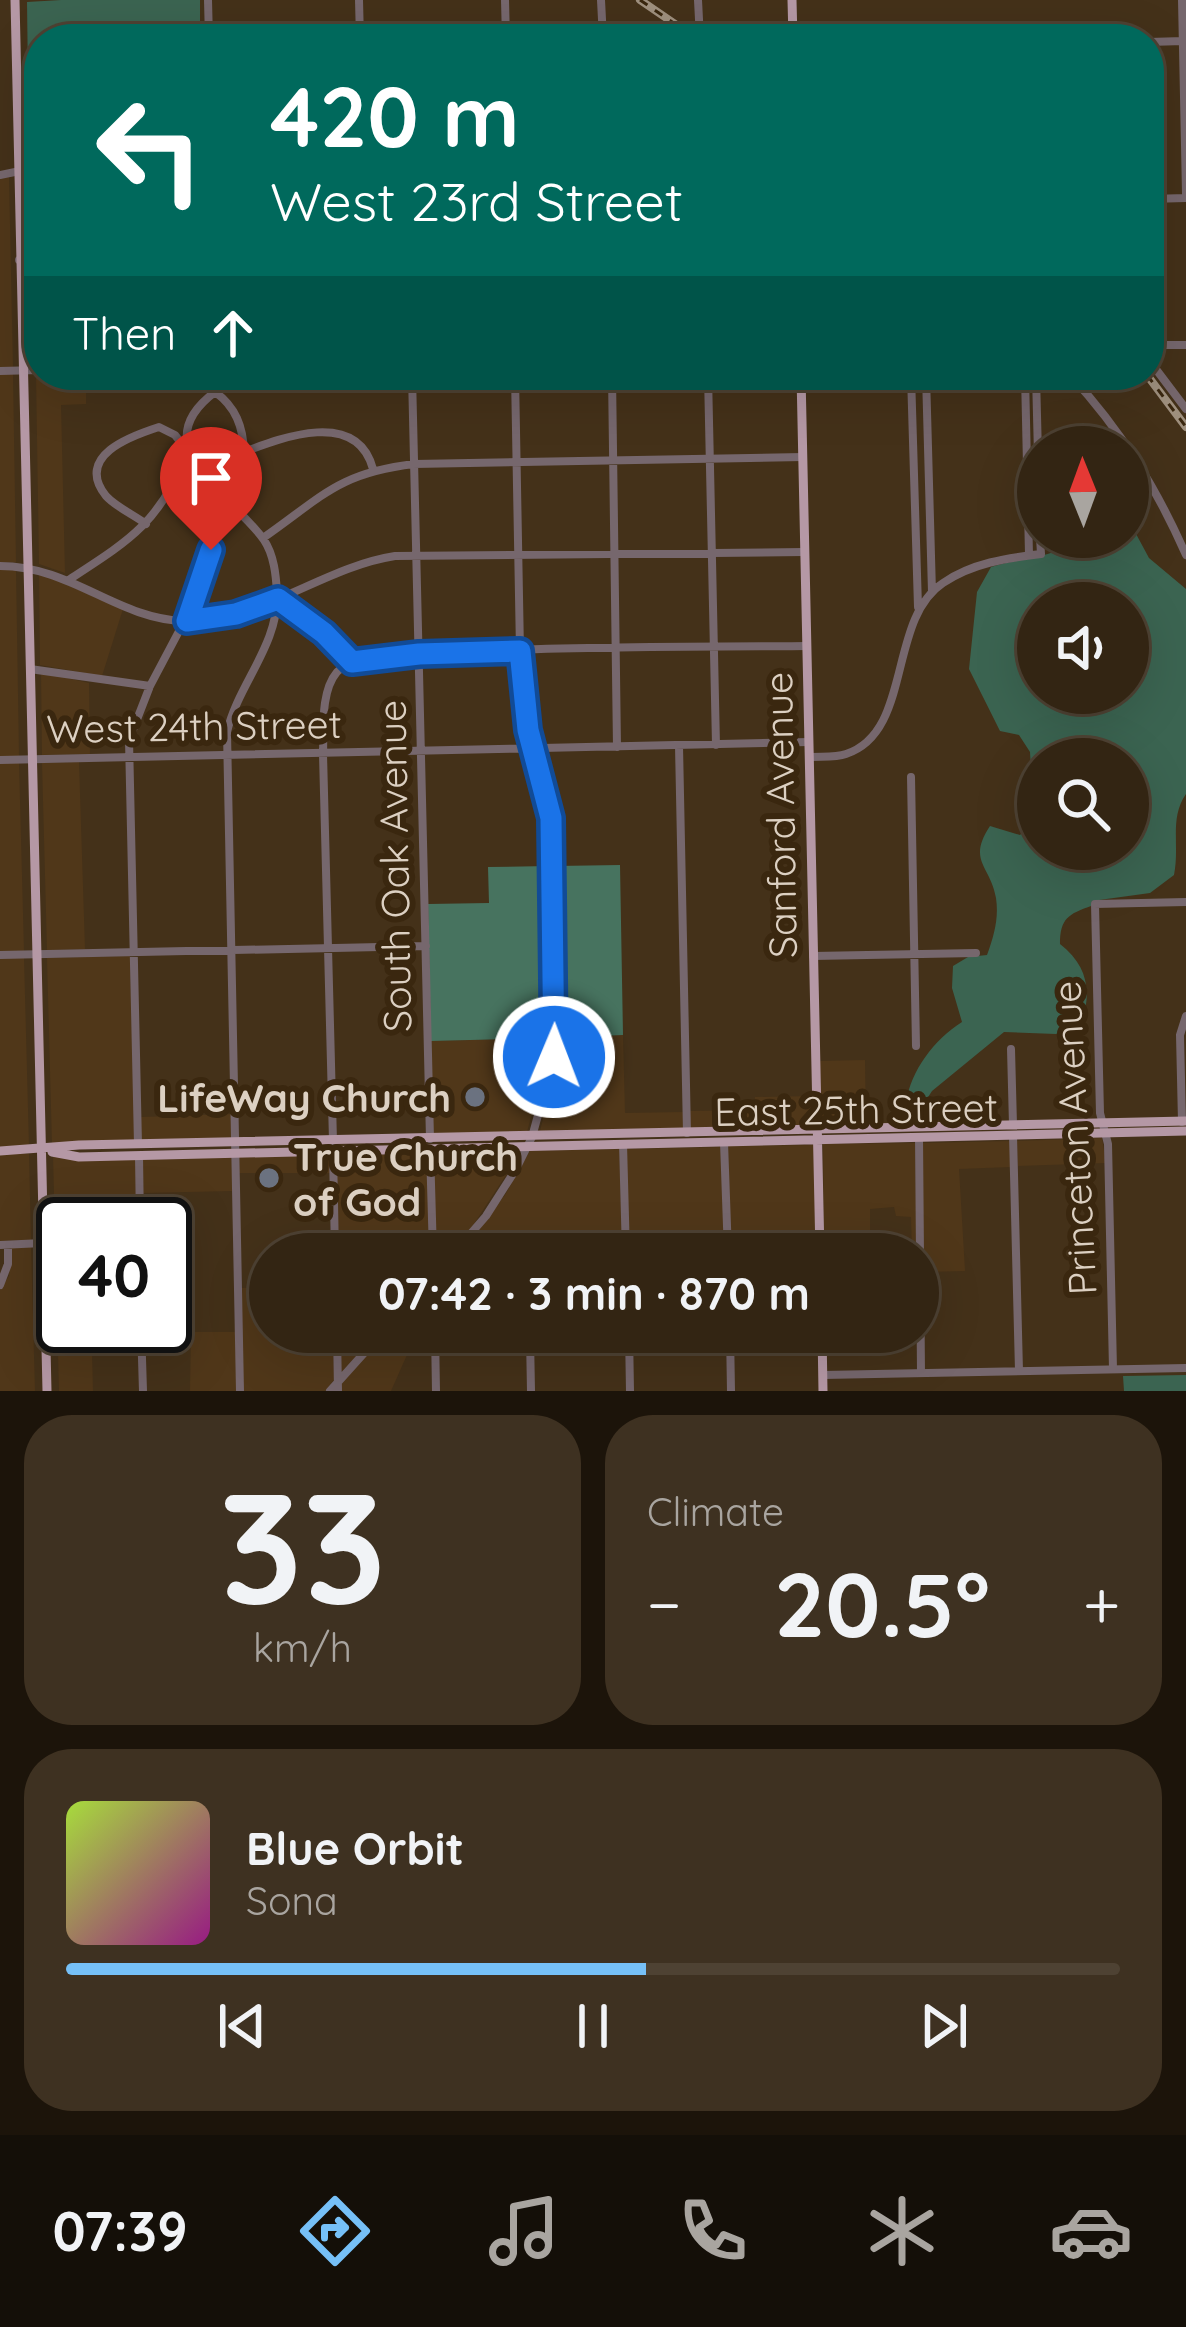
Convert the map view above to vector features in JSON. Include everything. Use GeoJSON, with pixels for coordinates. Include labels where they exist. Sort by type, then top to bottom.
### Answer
{"type":"FeatureCollection","features":[{"type":"Feature","properties":{"kind":"main road"},"geometry":{"type":"LineString","coordinates":[[15,0],[42,1197]]}},
{"type":"Feature","properties":{"kind":"main road","name":"Sanford Avenue"},"geometry":{"type":"LineString","coordinates":[[801,390],[820,1233]]}},
{"type":"Feature","properties":{"kind":"main road","name":"East 25th Street"},"geometry":{"type":"LineString","coordinates":[[530,1142],[724,1142],[1185,1125]]}},
{"type":"Feature","properties":{"kind":"main road","name":"East 25th Street"},"geometry":{"type":"LineString","coordinates":[[530,1142],[687,1133],[919,1137],[1013,1131]]}},
{"type":"Feature","properties":{"kind":"main road"},"geometry":{"type":"LineString","coordinates":[[671,1143],[706,1133]]}},
{"type":"Feature","properties":{"kind":"main road"},"geometry":{"type":"LineString","coordinates":[[333,1146],[380,1140],[430,1144]]}},
{"type":"Feature","properties":{"kind":"main road"},"geometry":{"type":"LineString","coordinates":[[0,1151],[530,1142]]}},
{"type":"Feature","properties":{"kind":"main road"},"geometry":{"type":"LineString","coordinates":[[46,1353],[47,1391]]}},
{"type":"Feature","properties":{"kind":"main road"},"geometry":{"type":"LineString","coordinates":[[822,1353],[823,1391]]}},
{"type":"Feature","properties":{"kind":"street"},"geometry":{"type":"LineString","coordinates":[[1182,0],[1186,196]]}},
{"type":"Feature","properties":{"kind":"street"},"geometry":{"type":"LineString","coordinates":[[0,175],[24,170]]}},
{"type":"Feature","properties":{"kind":"street"},"geometry":{"type":"LineString","coordinates":[[19,260],[24,260]]}},
{"type":"Feature","properties":{"kind":"street"},"geometry":{"type":"LineString","coordinates":[[0,370],[21,370]]}},
{"type":"Feature","properties":{"kind":"street"},"geometry":{"type":"LineString","coordinates":[[1164,379],[1186,410]]}},
{"type":"Feature","properties":{"kind":"street"},"geometry":{"type":"LineString","coordinates":[[1179,398],[1186,387]]}},
{"type":"Feature","properties":{"kind":"street","name":"South Oak Avenue"},"geometry":{"type":"LineString","coordinates":[[412,390],[432,1233]]}},
{"type":"Feature","properties":{"kind":"street"},"geometry":{"type":"LineString","coordinates":[[470,1233],[503,1193],[530,1142],[552,1071],[555,1038],[551,818],[523,698],[520,651],[515,390]]}},
{"type":"Feature","properties":{"kind":"street"},"geometry":{"type":"LineString","coordinates":[[612,390],[617,747]]}},
{"type":"Feature","properties":{"kind":"street"},"geometry":{"type":"LineString","coordinates":[[708,390],[716,745]]}},
{"type":"Feature","properties":{"kind":"street"},"geometry":{"type":"LineString","coordinates":[[809,757],[847,754],[873,733],[889,706],[919,609],[911,390]]}},
{"type":"Feature","properties":{"kind":"street"},"geometry":{"type":"LineString","coordinates":[[926,390],[932,593]]}},
{"type":"Feature","properties":{"kind":"street"},"geometry":{"type":"LineString","coordinates":[[1025,390],[1026,426]]}},
{"type":"Feature","properties":{"kind":"street"},"geometry":{"type":"LineString","coordinates":[[1036,390],[1037,426]]}},
{"type":"Feature","properties":{"kind":"street"},"geometry":{"type":"LineString","coordinates":[[1082,390],[1134,452],[1160,494],[1186,555]]}},
{"type":"Feature","properties":{"kind":"street"},"geometry":{"type":"LineString","coordinates":[[70,579],[129,541],[146,524],[188,452],[194,413],[215,392],[226,400],[243,430],[244,452],[187,621],[130,731],[139,1197]]}},
{"type":"Feature","properties":{"kind":"street"},"geometry":{"type":"LineString","coordinates":[[146,524],[103,491],[100,461],[107,449],[159,427],[175,434],[201,476],[263,538],[273,557],[278,599],[266,649],[231,714],[226,755],[240,1391]]}},
{"type":"Feature","properties":{"kind":"street"},"geometry":{"type":"LineString","coordinates":[[244,452],[294,434],[326,432],[366,451],[374,469]]}},
{"type":"Feature","properties":{"kind":"street"},"geometry":{"type":"LineString","coordinates":[[263,538],[337,483],[374,469],[414,464],[802,457]]}},
{"type":"Feature","properties":{"kind":"street"},"geometry":{"type":"LineString","coordinates":[[0,566],[26,566],[70,579],[127,606],[187,621],[236,614],[362,563],[417,556],[804,552]]}},
{"type":"Feature","properties":{"kind":"street"},"geometry":{"type":"LineString","coordinates":[[919,609],[932,593],[967,571],[1017,558]]}},
{"type":"Feature","properties":{"kind":"street"},"geometry":{"type":"LineString","coordinates":[[278,599],[324,633],[352,662]]}},
{"type":"Feature","properties":{"kind":"street"},"geometry":{"type":"LineString","coordinates":[[335,1233],[323,754],[328,695],[337,671],[352,662],[419,654],[807,646]]}},
{"type":"Feature","properties":{"kind":"street"},"geometry":{"type":"LineString","coordinates":[[29,669],[48,668],[96,681],[150,686]]}},
{"type":"Feature","properties":{"kind":"street","name":"West 24th Street"},"geometry":{"type":"LineString","coordinates":[[0,760],[808,742]]}},
{"type":"Feature","properties":{"kind":"street"},"geometry":{"type":"LineString","coordinates":[[679,746],[687,1133]]}},
{"type":"Feature","properties":{"kind":"street"},"geometry":{"type":"LineString","coordinates":[[911,776],[916,1046]]}},
{"type":"Feature","properties":{"kind":"street","name":"Princeton Avenue"},"geometry":{"type":"LineString","coordinates":[[1113,1369],[1108,1144],[1103,1129],[1095,904],[1186,902]]}},
{"type":"Feature","properties":{"kind":"street"},"geometry":{"type":"LineString","coordinates":[[0,955],[426,946]]}},
{"type":"Feature","properties":{"kind":"street"},"geometry":{"type":"LineString","coordinates":[[813,956],[976,953]]}},
{"type":"Feature","properties":{"kind":"street"},"geometry":{"type":"LineString","coordinates":[[1185,1125],[1180,1035],[1186,1016]]}},
{"type":"Feature","properties":{"kind":"street"},"geometry":{"type":"LineString","coordinates":[[1011,1049],[1019,1371]]}},
{"type":"Feature","properties":{"kind":"street"},"geometry":{"type":"LineString","coordinates":[[919,1137],[921,1373]]}},
{"type":"Feature","properties":{"kind":"street"},"geometry":{"type":"LineString","coordinates":[[724,1142],[727,1233]]}},
{"type":"Feature","properties":{"kind":"street"},"geometry":{"type":"LineString","coordinates":[[623,1144],[625,1233]]}},
{"type":"Feature","properties":{"kind":"street"},"geometry":{"type":"LineString","coordinates":[[0,1285],[8,1264],[4,1245],[36,1243]]}},
{"type":"Feature","properties":{"kind":"street"},"geometry":{"type":"LineString","coordinates":[[142,1353],[143,1391]]}},
{"type":"Feature","properties":{"kind":"street"},"geometry":{"type":"LineString","coordinates":[[335,1388],[336,1353]]}},
{"type":"Feature","properties":{"kind":"street"},"geometry":{"type":"LineString","coordinates":[[335,1388],[364,1353]]}},
{"type":"Feature","properties":{"kind":"street"},"geometry":{"type":"LineString","coordinates":[[435,1353],[436,1391]]}},
{"type":"Feature","properties":{"kind":"street"},"geometry":{"type":"LineString","coordinates":[[530,1353],[531,1391]]}},
{"type":"Feature","properties":{"kind":"street"},"geometry":{"type":"LineString","coordinates":[[629,1353],[630,1391]]}},
{"type":"Feature","properties":{"kind":"street"},"geometry":{"type":"LineString","coordinates":[[730,1353],[731,1391]]}},
{"type":"Feature","properties":{"kind":"street"},"geometry":{"type":"LineString","coordinates":[[823,1376],[1186,1368]]}},
{"type":"Feature","properties":{"kind":"shaded area"},"geometry":{"type":"Polygon","coordinates":[[[9,177],[13,367],[0,367],[0,179],[9,177]]]}},
{"type":"Feature","properties":{"kind":"shaded area"},"geometry":{"type":"Polygon","coordinates":[[[0,374],[13,374],[16,562],[0,562],[0,374]]]}},
{"type":"Feature","properties":{"kind":"shaded area"},"geometry":{"type":"Polygon","coordinates":[[[36,390],[86,390],[86,404],[61,405],[65,573],[39,564],[36,390]]]}},
{"type":"Feature","properties":{"kind":"shaded area"},"geometry":{"type":"Polygon","coordinates":[[[0,570],[16,570],[19,756],[0,756],[0,570]]]}},
{"type":"Feature","properties":{"kind":"shaded area"},"geometry":{"type":"Polygon","coordinates":[[[39,572],[123,609],[102,676],[40,665],[39,572]]]}},
{"type":"Feature","properties":{"kind":"shaded area"},"geometry":{"type":"Polygon","coordinates":[[[41,672],[89,683],[90,754],[42,755],[41,672]]]}},
{"type":"Feature","properties":{"kind":"shaded area"},"geometry":{"type":"Polygon","coordinates":[[[79,762],[85,949],[47,950],[42,763],[79,762]]]}},
{"type":"Feature","properties":{"kind":"shaded area"},"geometry":{"type":"Polygon","coordinates":[[[0,763],[19,763],[24,951],[0,951],[0,763]]]}},
{"type":"Feature","properties":{"kind":"shaded area"},"geometry":{"type":"Polygon","coordinates":[[[130,956],[135,1140],[52,1145],[47,958],[130,956]]]}},
{"type":"Feature","properties":{"kind":"shaded area"},"geometry":{"type":"Polygon","coordinates":[[[0,958],[24,958],[29,1146],[0,1147],[0,958]]]}},
{"type":"Feature","properties":{"kind":"shaded area"},"geometry":{"type":"Polygon","coordinates":[[[623,1035],[625,1113],[684,1112],[684,1129],[540,1131],[558,1038],[623,1035]]]}},
{"type":"Feature","properties":{"kind":"shaded area"},"geometry":{"type":"Polygon","coordinates":[[[552,1038],[527,1132],[433,1134],[431,1041],[552,1038]]]}},
{"type":"Feature","properties":{"kind":"shaded area"},"geometry":{"type":"Polygon","coordinates":[[[865,1060],[866,1125],[821,1126],[820,1061],[865,1060]]]}},
{"type":"Feature","properties":{"kind":"shaded area"},"geometry":{"type":"Polygon","coordinates":[[[813,1096],[814,1127],[690,1129],[690,1111],[754,1110],[755,1097],[813,1096]]]}},
{"type":"Feature","properties":{"kind":"shaded area"},"geometry":{"type":"Polygon","coordinates":[[[231,1114],[231,1138],[141,1140],[141,1117],[231,1114]]]}},
{"type":"Feature","properties":{"kind":"shaded area"},"geometry":{"type":"Polygon","coordinates":[[[1102,1138],[1106,1163],[1018,1166],[1017,1141],[1102,1138]]]}},
{"type":"Feature","properties":{"kind":"shaded area"},"geometry":{"type":"Polygon","coordinates":[[[1010,1141],[1011,1167],[959,1169],[965,1271],[939,1272],[939,1233],[923,1233],[922,1143],[1010,1141]]]}},
{"type":"Feature","properties":{"kind":"shaded area"},"geometry":{"type":"Polygon","coordinates":[[[915,1143],[917,1233],[911,1233],[911,1217],[896,1216],[894,1207],[870,1209],[870,1233],[824,1233],[823,1144],[915,1143]]]}},
{"type":"Feature","properties":{"kind":"shaded area"},"geometry":{"type":"Polygon","coordinates":[[[814,1145],[816,1233],[730,1233],[728,1146],[814,1145]]]}},
{"type":"Feature","properties":{"kind":"shaded area"},"geometry":{"type":"Polygon","coordinates":[[[721,1147],[724,1233],[629,1233],[626,1149],[721,1147]]]}},
{"type":"Feature","properties":{"kind":"shaded area"},"geometry":{"type":"Polygon","coordinates":[[[619,1149],[622,1233],[475,1233],[505,1195],[530,1151],[619,1149]]]}},
{"type":"Feature","properties":{"kind":"shaded area"},"geometry":{"type":"Polygon","coordinates":[[[521,1152],[468,1233],[435,1233],[433,1153],[521,1152]]]}},
{"type":"Feature","properties":{"kind":"shaded area"},"geometry":{"type":"Polygon","coordinates":[[[0,1154],[29,1154],[31,1240],[0,1241],[0,1154]]]}},
{"type":"Feature","properties":{"kind":"shaded area"},"geometry":{"type":"Polygon","coordinates":[[[428,1154],[430,1233],[338,1233],[336,1156],[428,1154]]]}},
{"type":"Feature","properties":{"kind":"shaded area"},"geometry":{"type":"Polygon","coordinates":[[[330,1155],[330,1173],[239,1173],[239,1156],[330,1155]]]}},
{"type":"Feature","properties":{"kind":"shaded area"},"geometry":{"type":"Polygon","coordinates":[[[53,1156],[136,1159],[137,1197],[54,1197],[53,1156]]]}},
{"type":"Feature","properties":{"kind":"shaded area"},"geometry":{"type":"Polygon","coordinates":[[[232,1157],[232,1191],[143,1193],[142,1159],[232,1157]]]}},
{"type":"Feature","properties":{"kind":"shaded area"},"geometry":{"type":"Polygon","coordinates":[[[31,1247],[35,1391],[0,1391],[0,1290],[9,1276],[11,1248],[31,1247]]]}},
{"type":"Feature","properties":{"kind":"shaded area"},"geometry":{"type":"Polygon","coordinates":[[[241,1288],[249,1288],[249,1353],[333,1353],[334,1380],[325,1391],[243,1391],[241,1288]]]}},
{"type":"Feature","properties":{"kind":"shaded area"},"geometry":{"type":"Polygon","coordinates":[[[192,1332],[236,1332],[237,1391],[190,1391],[192,1332]]]}},
{"type":"Feature","properties":{"kind":"shaded area"},"geometry":{"type":"Polygon","coordinates":[[[58,1353],[92,1353],[93,1391],[59,1391],[58,1353]]]}},
{"type":"Feature","properties":{"kind":"shaded area"},"geometry":{"type":"Polygon","coordinates":[[[341,1353],[359,1353],[341,1373],[341,1353]]]}},
{"type":"Feature","properties":{"kind":"shaded area"},"geometry":{"type":"Polygon","coordinates":[[[368,1353],[408,1353],[391,1391],[341,1391],[341,1384],[368,1353]]]}},
{"type":"Feature","properties":{"kind":"green space"},"geometry":{"type":"Polygon","coordinates":[[[200,0],[200,24],[27,24],[27,2],[200,0]]]}},
{"type":"Feature","properties":{"kind":"green space"},"geometry":{"type":"Polygon","coordinates":[[[1030,558],[1149,558],[1186,589],[1186,794],[1176,823],[1174,875],[1150,893],[1092,901],[1064,923],[1060,944],[1085,979],[1082,1022],[1056,1034],[1004,1032],[932,1091],[923,1105],[906,1103],[925,1057],[962,1022],[952,988],[953,966],[968,957],[987,955],[992,941],[997,905],[980,855],[990,826],[1017,834],[1017,870],[1149,870],[1149,738],[1021,738],[1000,731],[969,669],[977,592],[991,567],[1030,558]]]}},
{"type":"Feature","properties":{"kind":"green space"},"geometry":{"type":"Polygon","coordinates":[[[620,865],[623,1035],[558,1038],[556,866],[620,865]]]}},
{"type":"Feature","properties":{"kind":"green space"},"geometry":{"type":"Polygon","coordinates":[[[549,866],[552,1038],[431,1041],[428,904],[489,903],[488,867],[549,866]]]}},
{"type":"Feature","properties":{"kind":"green space"},"geometry":{"type":"Polygon","coordinates":[[[1186,1375],[1186,1391],[1124,1391],[1123,1376],[1186,1375]]]}},
{"type":"Feature","properties":{"kind":"railway"},"geometry":{"type":"LineString","coordinates":[[640,0],[675,24]]}},
{"type":"Feature","properties":{"kind":"railway"},"geometry":{"type":"LineString","coordinates":[[1158,390],[1186,427]]}},
{"type":"Feature","properties":{"kind":"place","name":"LifeWay Church"},"geometry":{"type":"Point","coordinates":[475,1097]}},
{"type":"Feature","properties":{"kind":"place","name":"True Church of God"},"geometry":{"type":"Point","coordinates":[269,1178]}},
{"type":"Feature","properties":{"kind":"route"},"geometry":{"type":"LineString","coordinates":[[211,550],[187,621],[236,614],[278,599],[324,633],[352,662],[419,654],[520,651],[528,730],[551,818],[554,1057]]}}]}
